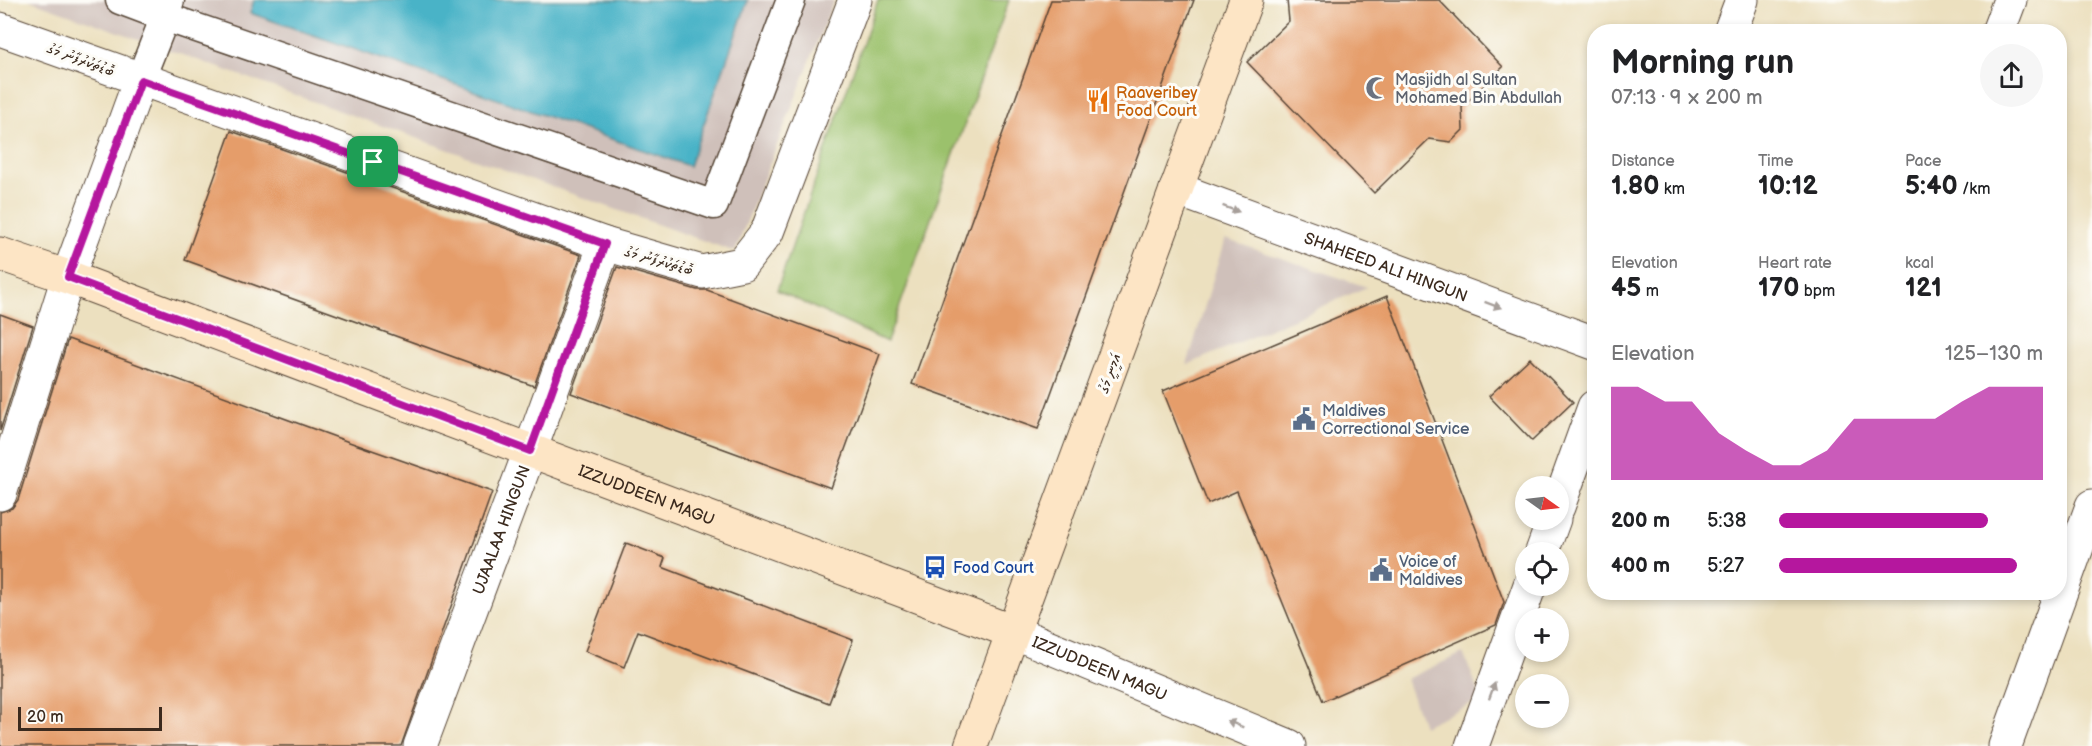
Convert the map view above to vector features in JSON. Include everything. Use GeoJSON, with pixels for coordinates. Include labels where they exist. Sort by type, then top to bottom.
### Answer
{"type":"FeatureCollection","features":[{"type":"Feature","properties":{"kind":"main road","name":"އަމީނީ މަގު"},"geometry":{"type":"LineString","coordinates":[[971,746],[1246,0]]}},
{"type":"Feature","properties":{"kind":"main road","name":"IZZUDDEEN MAGU"},"geometry":{"type":"LineString","coordinates":[[0,254],[68,277],[1013,632]]}},
{"type":"Feature","properties":{"kind":"street","name":"ބޮޑުތަކުރުފާނު މަގު"},"geometry":{"type":"LineString","coordinates":[[0,29],[605,244],[702,272],[742,264],[767,232],[855,0]]}},
{"type":"Feature","properties":{"kind":"street"},"geometry":{"type":"LineString","coordinates":[[1733,24],[1742,0]]}},
{"type":"Feature","properties":{"kind":"street"},"geometry":{"type":"LineString","coordinates":[[2001,24],[2010,0]]}},
{"type":"Feature","properties":{"kind":"street"},"geometry":{"type":"LineString","coordinates":[[0,494],[68,277],[141,80]]}},
{"type":"Feature","properties":{"kind":"street","name":"SHAHEED ALI HINGUN"},"geometry":{"type":"LineString","coordinates":[[1176,189],[1587,340]]}},
{"type":"Feature","properties":{"kind":"street","name":"UJAALAA HINGUN"},"geometry":{"type":"LineString","coordinates":[[420,746],[605,244]]}},
{"type":"Feature","properties":{"kind":"street"},"geometry":{"type":"LineString","coordinates":[[1569,476],[1587,426]]}},
{"type":"Feature","properties":{"kind":"street"},"geometry":{"type":"LineString","coordinates":[[2067,562],[2082,517]]}},
{"type":"Feature","properties":{"kind":"street"},"geometry":{"type":"LineString","coordinates":[[1472,746],[1526,596]]}},
{"type":"Feature","properties":{"kind":"street"},"geometry":{"type":"LineString","coordinates":[[2005,746],[2054,600]]}},
{"type":"Feature","properties":{"kind":"street","name":"IZZUDDEEN MAGU"},"geometry":{"type":"LineString","coordinates":[[1013,632],[1289,746]]}},
{"type":"Feature","properties":{"kind":"lane"},"geometry":{"type":"LineString","coordinates":[[120,0],[167,8],[714,205],[791,0]]}},
{"type":"Feature","properties":{"kind":"lane"},"geometry":{"type":"LineString","coordinates":[[141,80],[167,8]]}},
{"type":"Feature","properties":{"kind":"shaded area"},"geometry":{"type":"Polygon","coordinates":[[[29,0],[254,0],[250,13],[688,166],[748,0],[834,0],[735,252],[29,0]]]}},
{"type":"Feature","properties":{"kind":"shaded area"},"geometry":{"type":"Polygon","coordinates":[[[1225,239],[1367,287],[1187,365],[1225,239]]]}},
{"type":"Feature","properties":{"kind":"shaded area"},"geometry":{"type":"Polygon","coordinates":[[[1463,653],[1482,699],[1423,726],[1406,679],[1463,653]]]}},
{"type":"Feature","properties":{"kind":"green space"},"geometry":{"type":"Polygon","coordinates":[[[878,0],[1009,0],[887,342],[777,290],[878,0]]]}},
{"type":"Feature","properties":{"kind":"water"},"geometry":{"type":"Polygon","coordinates":[[[254,0],[748,0],[689,166],[250,13],[254,0]]]}},
{"type":"Feature","properties":{"kind":"building"},"geometry":{"type":"Polygon","coordinates":[[[1051,0],[1194,0],[1038,429],[912,384],[1051,0]]]}},
{"type":"Feature","properties":{"kind":"building","name":"Masjidh al Sultan Mohamed Bin Abdullah"},"geometry":{"type":"Polygon","coordinates":[[[1287,0],[1439,0],[1503,67],[1462,107],[1463,130],[1451,142],[1429,139],[1374,193],[1247,62],[1289,21],[1287,0]]]}},
{"type":"Feature","properties":{"kind":"building"},"geometry":{"type":"Polygon","coordinates":[[[231,131],[581,255],[534,386],[185,260],[231,131]]]}},
{"type":"Feature","properties":{"kind":"building"},"geometry":{"type":"Polygon","coordinates":[[[617,267],[697,290],[707,290],[880,354],[831,488],[571,393],[617,267]]]}},
{"type":"Feature","properties":{"kind":"building"},"geometry":{"type":"Polygon","coordinates":[[[1387,296],[1504,602],[1496,625],[1323,701],[1237,491],[1208,504],[1163,391],[1387,296]]]}},
{"type":"Feature","properties":{"kind":"building"},"geometry":{"type":"Polygon","coordinates":[[[0,314],[33,326],[0,431],[0,314]]]}},
{"type":"Feature","properties":{"kind":"building"},"geometry":{"type":"Polygon","coordinates":[[[68,339],[492,492],[401,746],[0,746],[0,512],[12,508],[18,500],[68,339]]]}},
{"type":"Feature","properties":{"kind":"building"},"geometry":{"type":"Polygon","coordinates":[[[1530,358],[1573,402],[1532,441],[1489,396],[1530,358]]]}},
{"type":"Feature","properties":{"kind":"building"},"geometry":{"type":"Polygon","coordinates":[[[626,543],[665,558],[662,567],[853,640],[829,703],[638,631],[624,667],[585,651],[626,543]]]}},
{"type":"Feature","properties":{"kind":"place","name":"Masjidh al Sultan Mohamed Bin Abdullah"},"geometry":{"type":"Point","coordinates":[1377,88]}},
{"type":"Feature","properties":{"kind":"place","name":"Raaveribey Food Court"},"geometry":{"type":"Point","coordinates":[1098,101]}},
{"type":"Feature","properties":{"kind":"place","name":"Maldives Correctional Service"},"geometry":{"type":"Point","coordinates":[1304,419]}},
{"type":"Feature","properties":{"kind":"place","name":"Food Court"},"geometry":{"type":"Point","coordinates":[935,567]}},
{"type":"Feature","properties":{"kind":"place","name":"Voice of Maldives"},"geometry":{"type":"Point","coordinates":[1381,570]}},
{"type":"Feature","properties":{"kind":"route"},"geometry":{"type":"LineString","coordinates":[[141,80],[373,162],[605,244],[530,451],[68,277],[141,80]]}}]}
